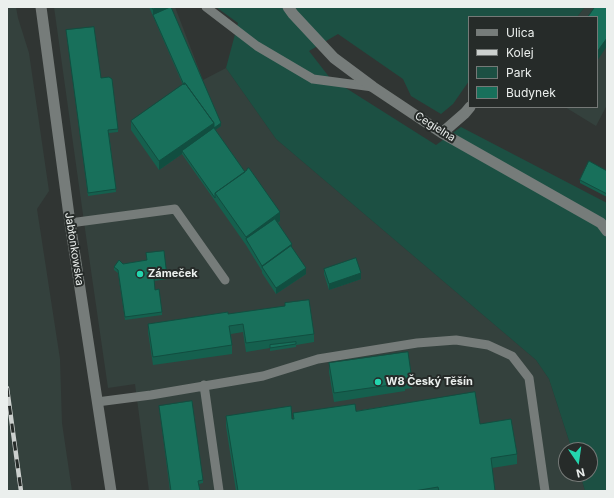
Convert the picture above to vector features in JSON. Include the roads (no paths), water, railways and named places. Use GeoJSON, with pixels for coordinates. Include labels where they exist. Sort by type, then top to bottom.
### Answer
{"type":"FeatureCollection","features":[{"type":"Feature","properties":{"kind":"main road","name":"Jabłonkowska"},"geometry":{"type":"LineString","coordinates":[[41,7],[70,223],[96,402],[111,491]]}},
{"type":"Feature","properties":{"kind":"main road","name":"Cegielna"},"geometry":{"type":"LineString","coordinates":[[288,7],[334,58],[373,88],[442,133],[604,227]]}},
{"type":"Feature","properties":{"kind":"main road"},"geometry":{"type":"LineString","coordinates":[[442,133],[465,114],[469,108]]}},
{"type":"Feature","properties":{"kind":"lane"},"geometry":{"type":"LineString","coordinates":[[206,7],[257,46],[313,79],[373,88]]}},
{"type":"Feature","properties":{"kind":"lane"},"geometry":{"type":"LineString","coordinates":[[70,223],[175,209],[225,280]]}},
{"type":"Feature","properties":{"kind":"lane"},"geometry":{"type":"LineString","coordinates":[[96,402],[151,395],[263,376],[318,359],[417,343],[456,340],[488,344],[512,356],[529,378],[545,491]]}},
{"type":"Feature","properties":{"kind":"lane"},"geometry":{"type":"LineString","coordinates":[[204,385],[218,491]]}},
{"type":"Feature","properties":{"kind":"railway"},"geometry":{"type":"LineString","coordinates":[[7,388],[21,491]]}},
{"type":"Feature","properties":{"kind":"place","name":"Zámeček"},"geometry":{"type":"Point","coordinates":[140,274]}},
{"type":"Feature","properties":{"kind":"place","name":"W8 Český Těšín"},"geometry":{"type":"Point","coordinates":[378,382]}}]}
